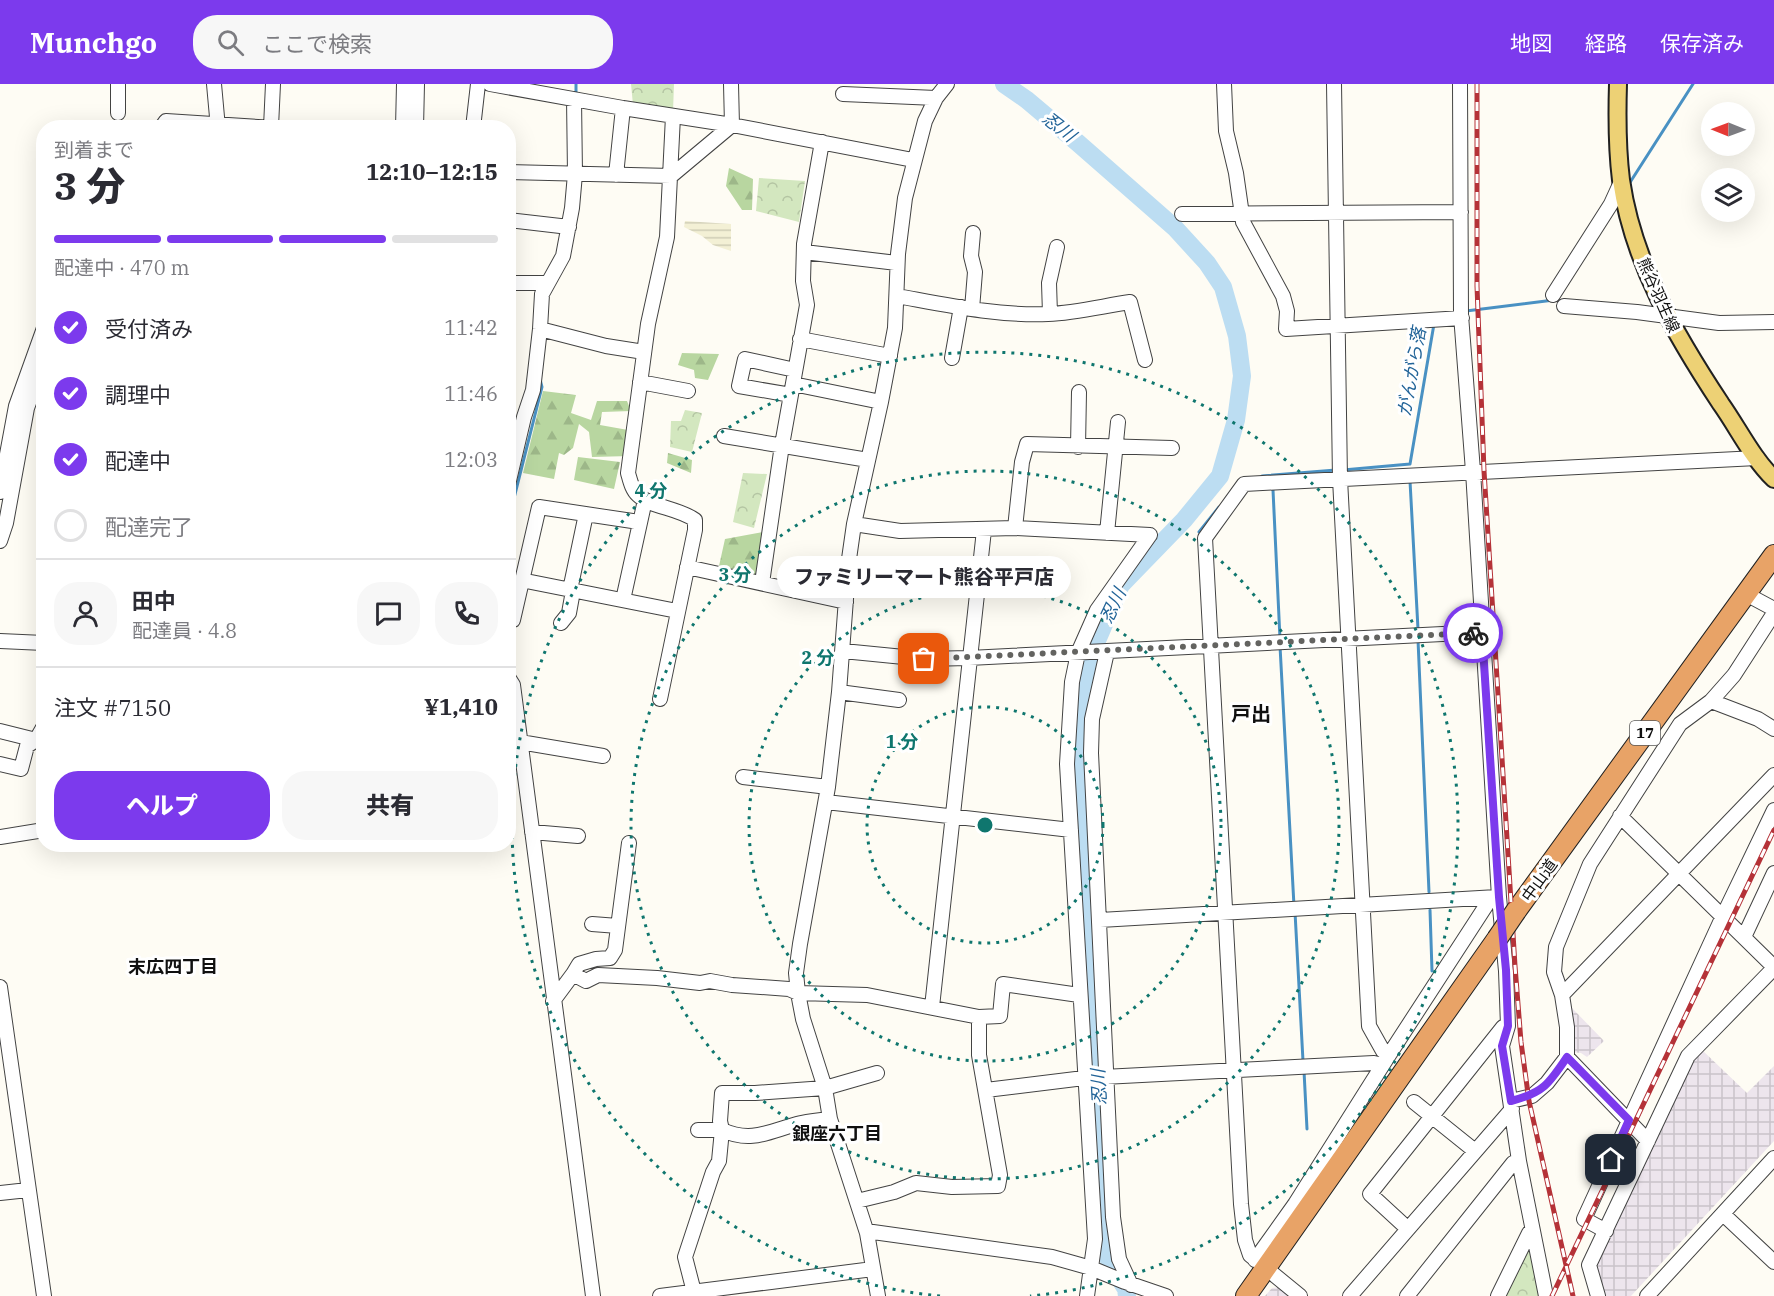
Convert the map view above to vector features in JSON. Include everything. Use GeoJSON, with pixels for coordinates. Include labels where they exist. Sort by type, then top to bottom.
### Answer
{"type":"FeatureCollection","features":[{"type":"Feature","properties":{"kind":"highway","name":"中山道"},"geometry":{"type":"LineString","coordinates":[[1246,1296],[1261,1264],[1774,555]]}},
{"type":"Feature","properties":{"kind":"main road","name":"熊谷羽生線"},"geometry":{"type":"LineString","coordinates":[[1618,84],[1617,122],[1623,190],[1640,253],[1667,316],[1684,348],[1757,458],[1774,479]]}},
{"type":"Feature","properties":{"kind":"street"},"geometry":{"type":"LineString","coordinates":[[118,84],[118,113]]}},
{"type":"Feature","properties":{"kind":"street"},"geometry":{"type":"LineString","coordinates":[[214,84],[218,120]]}},
{"type":"Feature","properties":{"kind":"street"},"geometry":{"type":"LineString","coordinates":[[272,120],[273,84]]}},
{"type":"Feature","properties":{"kind":"street"},"geometry":{"type":"LineString","coordinates":[[403,120],[404,84]]}},
{"type":"Feature","properties":{"kind":"street"},"geometry":{"type":"LineString","coordinates":[[416,120],[417,84]]}},
{"type":"Feature","properties":{"kind":"street"},"geometry":{"type":"LineString","coordinates":[[474,120],[478,84]]}},
{"type":"Feature","properties":{"kind":"street"},"geometry":{"type":"LineString","coordinates":[[490,84],[732,125],[913,160]]}},
{"type":"Feature","properties":{"kind":"street"},"geometry":{"type":"LineString","coordinates":[[731,84],[732,125]]}},
{"type":"Feature","properties":{"kind":"street"},"geometry":{"type":"LineString","coordinates":[[878,1296],[867,1233],[830,1119],[825,1088],[803,1019],[796,973],[828,787],[854,524],[895,328],[897,263],[905,198],[913,160],[925,121],[936,98],[947,84]]}},
{"type":"Feature","properties":{"kind":"street"},"geometry":{"type":"LineString","coordinates":[[1224,84],[1226,131],[1236,173],[1243,222],[1283,296],[1287,311],[1286,329],[1435,320],[1461,314]]}},
{"type":"Feature","properties":{"kind":"street"},"geometry":{"type":"LineString","coordinates":[[1334,84],[1340,473],[1348,639],[1369,1026],[1383,1051],[1385,1060]]}},
{"type":"Feature","properties":{"kind":"street"},"geometry":{"type":"LineString","coordinates":[[1460,84],[1461,314],[1473,471],[1495,898],[1506,970],[1508,1026],[1502,1046],[1519,1161],[1546,1296]]}},
{"type":"Feature","properties":{"kind":"street"},"geometry":{"type":"LineString","coordinates":[[843,93],[936,98]]}},
{"type":"Feature","properties":{"kind":"street"},"geometry":{"type":"LineString","coordinates":[[516,450],[533,390],[542,294],[563,256],[568,227],[575,174],[574,99]]}},
{"type":"Feature","properties":{"kind":"street"},"geometry":{"type":"LineString","coordinates":[[616,175],[623,108]]}},
{"type":"Feature","properties":{"kind":"street"},"geometry":{"type":"LineString","coordinates":[[660,699],[695,530],[695,520],[687,514],[645,500],[637,495],[628,473],[644,352],[667,237],[673,116]]}},
{"type":"Feature","properties":{"kind":"street"},"geometry":{"type":"LineString","coordinates":[[516,172],[671,176],[732,125]]}},
{"type":"Feature","properties":{"kind":"street"},"geometry":{"type":"LineString","coordinates":[[762,583],[782,445],[807,305],[803,281],[804,252],[822,142]]}},
{"type":"Feature","properties":{"kind":"street"},"geometry":{"type":"LineString","coordinates":[[1553,296],[1611,204],[1623,190]]}},
{"type":"Feature","properties":{"kind":"street"},"geometry":{"type":"LineString","coordinates":[[1182,214],[1461,212]]}},
{"type":"Feature","properties":{"kind":"street"},"geometry":{"type":"LineString","coordinates":[[516,221],[568,227]]}},
{"type":"Feature","properties":{"kind":"street"},"geometry":{"type":"LineString","coordinates":[[952,358],[975,272],[971,256],[973,233]]}},
{"type":"Feature","properties":{"kind":"street"},"geometry":{"type":"LineString","coordinates":[[1050,314],[1050,283],[1057,247]]}},
{"type":"Feature","properties":{"kind":"street"},"geometry":{"type":"LineString","coordinates":[[804,252],[897,263]]}},
{"type":"Feature","properties":{"kind":"street"},"geometry":{"type":"LineString","coordinates":[[516,283],[548,283]]}},
{"type":"Feature","properties":{"kind":"street"},"geometry":{"type":"LineString","coordinates":[[897,296],[1016,314],[1050,314],[1130,302],[1145,360]]}},
{"type":"Feature","properties":{"kind":"street"},"geometry":{"type":"LineString","coordinates":[[1564,306],[1719,323],[1774,322]]}},
{"type":"Feature","properties":{"kind":"street"},"geometry":{"type":"LineString","coordinates":[[540,329],[606,346],[644,352]]}},
{"type":"Feature","properties":{"kind":"street"},"geometry":{"type":"LineString","coordinates":[[801,339],[890,357]]}},
{"type":"Feature","properties":{"kind":"street"},"geometry":{"type":"LineString","coordinates":[[0,492],[16,406],[36,350]]}},
{"type":"Feature","properties":{"kind":"street"},"geometry":{"type":"LineString","coordinates":[[640,382],[688,391]]}},
{"type":"Feature","properties":{"kind":"street"},"geometry":{"type":"LineString","coordinates":[[0,541],[6,523],[27,408],[36,383]]}},
{"type":"Feature","properties":{"kind":"street"},"geometry":{"type":"LineString","coordinates":[[793,383],[881,402]]}},
{"type":"Feature","properties":{"kind":"street"},"geometry":{"type":"LineString","coordinates":[[1078,392],[1078,447]]}},
{"type":"Feature","properties":{"kind":"street"},"geometry":{"type":"LineString","coordinates":[[516,416],[524,417]]}},
{"type":"Feature","properties":{"kind":"street"},"geometry":{"type":"LineString","coordinates":[[1107,533],[1118,422]]}},
{"type":"Feature","properties":{"kind":"street"},"geometry":{"type":"LineString","coordinates":[[724,436],[868,460]]}},
{"type":"Feature","properties":{"kind":"street"},"geometry":{"type":"LineString","coordinates":[[1015,528],[1022,462],[1027,444],[1172,448]]}},
{"type":"Feature","properties":{"kind":"street"},"geometry":{"type":"LineString","coordinates":[[1300,1296],[1250,1255],[1244,1228],[1205,538],[1244,484],[1340,473],[1473,471],[1757,458]]}},
{"type":"Feature","properties":{"kind":"street"},"geometry":{"type":"LineString","coordinates":[[623,600],[645,500]]}},
{"type":"Feature","properties":{"kind":"street"},"geometry":{"type":"LineString","coordinates":[[516,605],[539,507],[639,522]]}},
{"type":"Feature","properties":{"kind":"street"},"geometry":{"type":"LineString","coordinates":[[561,622],[569,613],[586,514]]}},
{"type":"Feature","properties":{"kind":"street"},"geometry":{"type":"LineString","coordinates":[[854,524],[900,531],[1015,528],[1150,535],[1097,609],[1072,682],[1068,725],[1067,764],[1079,995],[1095,1239],[1087,1296]]}},
{"type":"Feature","properties":{"kind":"street"},"geometry":{"type":"LineString","coordinates":[[932,1007],[984,530]]}},
{"type":"Feature","properties":{"kind":"street"},"geometry":{"type":"LineString","coordinates":[[687,567],[846,602]]}},
{"type":"Feature","properties":{"kind":"street"},"geometry":{"type":"LineString","coordinates":[[521,580],[677,611]]}},
{"type":"Feature","properties":{"kind":"street"},"geometry":{"type":"LineString","coordinates":[[1350,1296],[1475,1151],[1511,1105],[1532,1096],[1547,1083],[1567,1057],[1567,1027],[1562,995],[1554,972],[1556,947],[1590,864],[1620,816],[1680,724],[1711,701],[1734,675],[1774,611],[1746,594]]}},
{"type":"Feature","properties":{"kind":"street"},"geometry":{"type":"LineString","coordinates":[[843,651],[924,659],[969,658],[1482,632]]}},
{"type":"Feature","properties":{"kind":"street"},"geometry":{"type":"LineString","coordinates":[[0,641],[36,643]]}},
{"type":"Feature","properties":{"kind":"street"},"geometry":{"type":"LineString","coordinates":[[1105,652],[1092,719],[1091,753],[1113,1217],[1119,1259],[1128,1284]]}},
{"type":"Feature","properties":{"kind":"street"},"geometry":{"type":"LineString","coordinates":[[839,692],[899,700]]}},
{"type":"Feature","properties":{"kind":"street"},"geometry":{"type":"LineString","coordinates":[[1711,701],[1758,719],[1774,729]]}},
{"type":"Feature","properties":{"kind":"street"},"geometry":{"type":"LineString","coordinates":[[516,709],[593,1296]]}},
{"type":"Feature","properties":{"kind":"street"},"geometry":{"type":"LineString","coordinates":[[0,731],[36,740]]}},
{"type":"Feature","properties":{"kind":"street"},"geometry":{"type":"LineString","coordinates":[[0,764],[21,769],[27,746],[36,740]]}},
{"type":"Feature","properties":{"kind":"street"},"geometry":{"type":"LineString","coordinates":[[520,742],[603,756]]}},
{"type":"Feature","properties":{"kind":"street"},"geometry":{"type":"LineString","coordinates":[[1562,995],[1774,776]]}},
{"type":"Feature","properties":{"kind":"street"},"geometry":{"type":"LineString","coordinates":[[743,777],[828,787]]}},
{"type":"Feature","properties":{"kind":"street"},"geometry":{"type":"LineString","coordinates":[[826,802],[1071,830]]}},
{"type":"Feature","properties":{"kind":"street"},"geometry":{"type":"LineString","coordinates":[[1606,1231],[1584,1219],[1774,810]]}},
{"type":"Feature","properties":{"kind":"street"},"geometry":{"type":"LineString","coordinates":[[1598,1296],[1589,1265],[1688,1056],[1774,968],[1620,816]]}},
{"type":"Feature","properties":{"kind":"street"},"geometry":{"type":"LineString","coordinates":[[0,837],[36,831]]}},
{"type":"Feature","properties":{"kind":"street"},"geometry":{"type":"LineString","coordinates":[[532,831],[578,836]]}},
{"type":"Feature","properties":{"kind":"street"},"geometry":{"type":"LineString","coordinates":[[553,1001],[579,964],[610,958],[615,950],[629,843]]}},
{"type":"Feature","properties":{"kind":"street"},"geometry":{"type":"LineString","coordinates":[[1744,937],[1774,873]]}},
{"type":"Feature","properties":{"kind":"street"},"geometry":{"type":"LineString","coordinates":[[1100,920],[1495,898]]}},
{"type":"Feature","properties":{"kind":"street"},"geometry":{"type":"LineString","coordinates":[[1261,1264],[1295,1204],[1385,1060],[1495,898]]}},
{"type":"Feature","properties":{"kind":"street"},"geometry":{"type":"LineString","coordinates":[[592,924],[618,926]]}},
{"type":"Feature","properties":{"kind":"street"},"geometry":{"type":"LineString","coordinates":[[573,974],[586,981],[598,975],[657,978],[700,984],[710,981],[789,989],[798,993],[867,995],[979,1017],[1000,1016],[1003,984],[1079,995]]}},
{"type":"Feature","properties":{"kind":"street"},"geometry":{"type":"LineString","coordinates":[[0,987],[1,1010],[44,1296]]}},
{"type":"Feature","properties":{"kind":"street"},"geometry":{"type":"LineString","coordinates":[[857,1201],[916,1184],[952,1187],[998,1186],[1000,1175],[979,1055],[979,1017]]}},
{"type":"Feature","properties":{"kind":"street"},"geometry":{"type":"LineString","coordinates":[[1408,1229],[1370,1194],[1503,1027],[1508,1026]]}},
{"type":"Feature","properties":{"kind":"street"},"geometry":{"type":"LineString","coordinates":[[1567,1057],[1648,1141]]}},
{"type":"Feature","properties":{"kind":"street"},"geometry":{"type":"LineString","coordinates":[[986,1089],[1086,1078],[1374,1063],[1385,1060]]}},
{"type":"Feature","properties":{"kind":"street"},"geometry":{"type":"LineString","coordinates":[[694,1292],[685,1257],[713,1172],[719,1161],[722,1093],[825,1088],[877,1073]]}},
{"type":"Feature","properties":{"kind":"street"},"geometry":{"type":"LineString","coordinates":[[1414,1101],[1475,1151]]}},
{"type":"Feature","properties":{"kind":"street"},"geometry":{"type":"LineString","coordinates":[[698,1130],[722,1130],[735,1136],[759,1136],[802,1123],[830,1119]]}},
{"type":"Feature","properties":{"kind":"street"},"geometry":{"type":"LineString","coordinates":[[1647,1296],[1774,1158]]}},
{"type":"Feature","properties":{"kind":"street"},"geometry":{"type":"LineString","coordinates":[[1407,1296],[1513,1163],[1519,1161]]}},
{"type":"Feature","properties":{"kind":"street"},"geometry":{"type":"LineString","coordinates":[[0,1193],[28,1190]]}},
{"type":"Feature","properties":{"kind":"street"},"geometry":{"type":"LineString","coordinates":[[1723,1214],[1774,1262]]}},
{"type":"Feature","properties":{"kind":"street"},"geometry":{"type":"LineString","coordinates":[[1498,1296],[1528,1233],[1533,1232]]}},
{"type":"Feature","properties":{"kind":"street"},"geometry":{"type":"LineString","coordinates":[[867,1233],[1026,1252],[1091,1268],[1128,1284],[1166,1296]]}},
{"type":"Feature","properties":{"kind":"street"},"geometry":{"type":"LineString","coordinates":[[660,1296],[873,1269]]}},
{"type":"Feature","properties":{"kind":"shaded area"},"geometry":{"type":"Polygon","coordinates":[[[685,221],[731,224],[731,251],[713,245],[702,236],[684,227],[685,221]]]}},
{"type":"Feature","properties":{"kind":"shaded area"},"geometry":{"type":"Polygon","coordinates":[[[1571,1007],[1604,1041],[1587,1057],[1581,1053],[1572,1052],[1571,1007]]]}},
{"type":"Feature","properties":{"kind":"shaded area"},"geometry":{"type":"Polygon","coordinates":[[[1701,1049],[1747,1093],[1774,1066],[1774,1141],[1631,1296],[1601,1296],[1593,1266],[1695,1056],[1701,1049]]]}},
{"type":"Feature","properties":{"kind":"shaded area"},"geometry":{"type":"Polygon","coordinates":[[[1280,1287],[1291,1296],[1265,1296],[1272,1288],[1280,1287]]]}},
{"type":"Feature","properties":{"kind":"green space"},"geometry":{"type":"Polygon","coordinates":[[[631,84],[674,84],[673,112],[633,105],[631,84]]]}},
{"type":"Feature","properties":{"kind":"green space"},"geometry":{"type":"Polygon","coordinates":[[[729,168],[753,179],[752,210],[742,210],[726,186],[729,168]]]}},
{"type":"Feature","properties":{"kind":"green space"},"geometry":{"type":"Polygon","coordinates":[[[759,178],[805,181],[799,222],[756,211],[759,178]]]}},
{"type":"Feature","properties":{"kind":"green space"},"geometry":{"type":"Polygon","coordinates":[[[682,353],[719,354],[708,380],[695,378],[694,370],[678,365],[682,353]]]}},
{"type":"Feature","properties":{"kind":"green space"},"geometry":{"type":"Polygon","coordinates":[[[543,391],[576,395],[571,413],[591,420],[597,401],[627,401],[631,411],[602,412],[600,425],[628,430],[630,456],[592,457],[589,432],[579,424],[573,448],[564,455],[559,453],[554,479],[523,473],[543,391]]]}},
{"type":"Feature","properties":{"kind":"green space"},"geometry":{"type":"Polygon","coordinates":[[[685,410],[702,413],[692,452],[670,447],[671,421],[681,421],[685,410]]]}},
{"type":"Feature","properties":{"kind":"green space"},"geometry":{"type":"Polygon","coordinates":[[[668,453],[692,460],[691,473],[667,463],[668,453]]]}},
{"type":"Feature","properties":{"kind":"green space"},"geometry":{"type":"Polygon","coordinates":[[[578,457],[620,462],[614,489],[574,480],[578,457]]]}},
{"type":"Feature","properties":{"kind":"green space"},"geometry":{"type":"Polygon","coordinates":[[[743,473],[767,474],[754,528],[733,522],[743,473]]]}},
{"type":"Feature","properties":{"kind":"green space"},"geometry":{"type":"Polygon","coordinates":[[[763,532],[757,575],[719,566],[725,539],[763,532]]]}},
{"type":"Feature","properties":{"kind":"green space"},"geometry":{"type":"Polygon","coordinates":[[[1525,1250],[1533,1250],[1542,1296],[1504,1296],[1525,1250]]]}},
{"type":"Feature","properties":{"kind":"waterway"},"geometry":{"type":"LineString","coordinates":[[576,84],[576,92]]}},
{"type":"Feature","properties":{"kind":"waterway","name":"忍川"},"geometry":{"type":"LineString","coordinates":[[1004,84],[1027,100],[1175,228],[1207,263],[1223,287],[1237,336],[1242,376],[1236,420],[1220,476],[1184,520],[1121,585],[1096,643],[1086,689],[1080,735],[1089,945],[1109,1261],[1126,1289],[1127,1296]]}},
{"type":"Feature","properties":{"kind":"waterway","name":"がんがら落"},"geometry":{"type":"LineString","coordinates":[[1629,184],[1693,84]]}},
{"type":"Feature","properties":{"kind":"waterway","name":"がんがら落"},"geometry":{"type":"LineString","coordinates":[[1466,311],[1554,300]]}},
{"type":"Feature","properties":{"kind":"waterway","name":"がんがら落"},"geometry":{"type":"LineString","coordinates":[[1343,470],[1410,464],[1434,324]]}},
{"type":"Feature","properties":{"kind":"waterway"},"geometry":{"type":"LineString","coordinates":[[516,490],[542,387],[540,379]]}},
{"type":"Feature","properties":{"kind":"waterway","name":"がんがら落"},"geometry":{"type":"LineString","coordinates":[[1262,476],[1336,470]]}},
{"type":"Feature","properties":{"kind":"waterway"},"geometry":{"type":"LineString","coordinates":[[1410,481],[1418,629]]}},
{"type":"Feature","properties":{"kind":"waterway"},"geometry":{"type":"LineString","coordinates":[[1273,490],[1280,639]]}},
{"type":"Feature","properties":{"kind":"waterway","name":"がんがら落"},"geometry":{"type":"LineString","coordinates":[[1199,532],[1219,507]]}},
{"type":"Feature","properties":{"kind":"waterway"},"geometry":{"type":"LineString","coordinates":[[1418,640],[1429,892]]}},
{"type":"Feature","properties":{"kind":"waterway"},"geometry":{"type":"LineString","coordinates":[[1280,646],[1294,906]]}},
{"type":"Feature","properties":{"kind":"waterway"},"geometry":{"type":"LineString","coordinates":[[1430,910],[1432,971]]}},
{"type":"Feature","properties":{"kind":"waterway"},"geometry":{"type":"LineString","coordinates":[[1295,912],[1303,1061]]}},
{"type":"Feature","properties":{"kind":"waterway"},"geometry":{"type":"LineString","coordinates":[[1304,1071],[1307,1129]]}},
{"type":"Feature","properties":{"kind":"railway"},"geometry":{"type":"LineString","coordinates":[[1477,84],[1477,286],[1484,471],[1521,1042],[1529,1101],[1573,1296]]}},
{"type":"Feature","properties":{"kind":"railway"},"geometry":{"type":"LineString","coordinates":[[1552,1296],[1774,830]]}},
{"type":"Feature","properties":{"kind":"way so far"},"geometry":{"type":"LineString","coordinates":[[924,659],[1473,633]]}},
{"type":"Feature","properties":{"kind":"place","name":"ファミリーマート熊谷平戸店"},"geometry":{"type":"Point","coordinates":[924,659]}},
{"type":"Feature","properties":{"kind":"district","name":"戸出"},"geometry":{"type":"Point","coordinates":[1251,714]}},
{"type":"Feature","properties":{"kind":"district","name":"末広四丁目"},"geometry":{"type":"Point","coordinates":[173,967]}},
{"type":"Feature","properties":{"kind":"district","name":"銀座六丁目"},"geometry":{"type":"Point","coordinates":[837,1134]}},
{"type":"Feature","properties":{"kind":"route"},"geometry":{"type":"LineString","coordinates":[[1473,633],[1482,632],[1499,897],[1506,970],[1508,1026],[1502,1046],[1511,1101],[1532,1096],[1554,1076],[1567,1057],[1629,1120],[1611,1160]]}}]}
